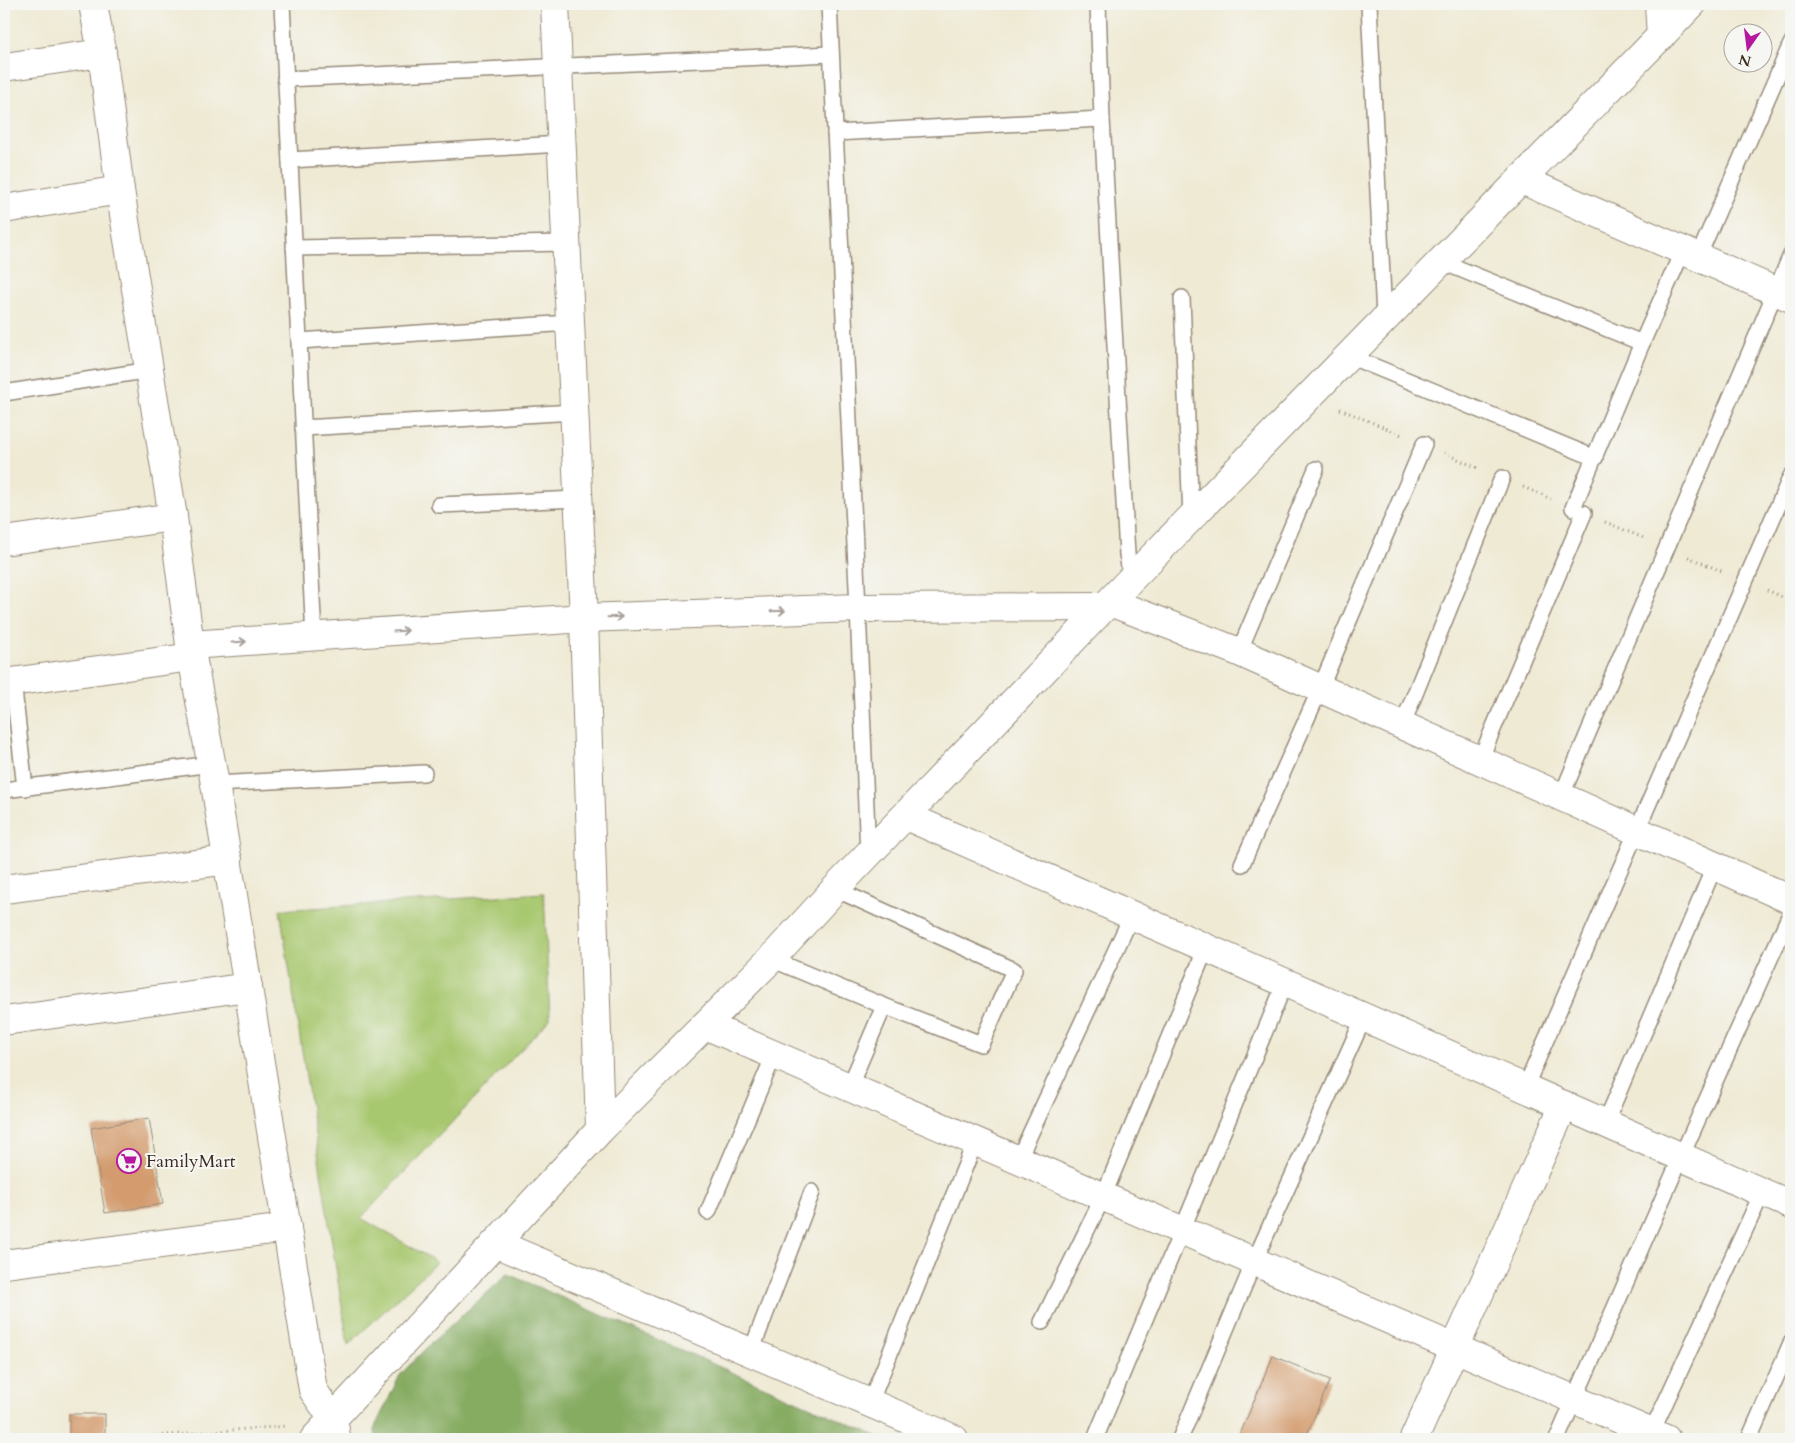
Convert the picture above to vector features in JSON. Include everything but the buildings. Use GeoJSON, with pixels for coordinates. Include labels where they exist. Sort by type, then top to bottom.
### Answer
{"type":"FeatureCollection","features":[{"type":"Feature","properties":{"kind":"street"},"geometry":{"type":"LineString","coordinates":[[93,4],[102,53],[120,190],[173,517],[191,651],[214,774],[313,1390],[334,1429]]}},
{"type":"Feature","properties":{"kind":"street"},"geometry":{"type":"LineString","coordinates":[[555,4],[584,618],[600,1130]]}},
{"type":"Feature","properties":{"kind":"street"},"geometry":{"type":"LineString","coordinates":[[1659,4],[1661,36]]}},
{"type":"Feature","properties":{"kind":"street"},"geometry":{"type":"LineString","coordinates":[[314,1439],[334,1429],[494,1243],[600,1130],[771,959],[835,889],[1131,579],[1692,4]]}},
{"type":"Feature","properties":{"kind":"street"},"geometry":{"type":"LineString","coordinates":[[4,67],[102,53]]}},
{"type":"Feature","properties":{"kind":"street"},"geometry":{"type":"LineString","coordinates":[[1520,179],[1783,294]]}},
{"type":"Feature","properties":{"kind":"street"},"geometry":{"type":"LineString","coordinates":[[4,209],[120,190]]}},
{"type":"Feature","properties":{"kind":"street"},"geometry":{"type":"LineString","coordinates":[[4,541],[173,517]]}},
{"type":"Feature","properties":{"kind":"street"},"geometry":{"type":"LineString","coordinates":[[9,682],[191,651],[314,638],[584,618],[858,608],[1107,604],[1239,652],[1791,900]]}},
{"type":"Feature","properties":{"kind":"street"},"geometry":{"type":"LineString","coordinates":[[906,816],[1791,1206]]}},
{"type":"Feature","properties":{"kind":"street"},"geometry":{"type":"LineString","coordinates":[[4,889],[228,860]]}},
{"type":"Feature","properties":{"kind":"street"},"geometry":{"type":"LineString","coordinates":[[4,1021],[248,987]]}},
{"type":"Feature","properties":{"kind":"street"},"geometry":{"type":"LineString","coordinates":[[705,1025],[1575,1400],[1655,1437]]}},
{"type":"Feature","properties":{"kind":"street"},"geometry":{"type":"LineString","coordinates":[[1414,1439],[1564,1105]]}},
{"type":"Feature","properties":{"kind":"street"},"geometry":{"type":"LineString","coordinates":[[4,1264],[287,1228]]}},
{"type":"Feature","properties":{"kind":"street"},"geometry":{"type":"LineString","coordinates":[[494,1243],[954,1439]]}},
{"type":"Feature","properties":{"kind":"lane"},"geometry":{"type":"LineString","coordinates":[[282,4],[314,638]]}},
{"type":"Feature","properties":{"kind":"lane"},"geometry":{"type":"LineString","coordinates":[[829,4],[868,856]]}},
{"type":"Feature","properties":{"kind":"lane"},"geometry":{"type":"LineString","coordinates":[[1098,4],[1102,119],[1127,544],[1131,579]]}},
{"type":"Feature","properties":{"kind":"lane"},"geometry":{"type":"LineString","coordinates":[[1369,4],[1384,318]]}},
{"type":"Feature","properties":{"kind":"lane"},"geometry":{"type":"LineString","coordinates":[[1480,760],[1578,510],[1595,458],[1642,344],[1690,253],[1791,44]]}},
{"type":"Feature","properties":{"kind":"lane"},"geometry":{"type":"LineString","coordinates":[[286,79],[831,54]]}},
{"type":"Feature","properties":{"kind":"lane"},"geometry":{"type":"LineString","coordinates":[[835,133],[1102,119]]}},
{"type":"Feature","properties":{"kind":"lane"},"geometry":{"type":"LineString","coordinates":[[290,160],[561,144]]}},
{"type":"Feature","properties":{"kind":"lane"},"geometry":{"type":"LineString","coordinates":[[294,248],[566,242]]}},
{"type":"Feature","properties":{"kind":"lane"},"geometry":{"type":"LineString","coordinates":[[1561,797],[1783,294],[1791,255]]}},
{"type":"Feature","properties":{"kind":"lane"},"geometry":{"type":"LineString","coordinates":[[1440,261],[1642,344]]}},
{"type":"Feature","properties":{"kind":"lane"},"geometry":{"type":"LineString","coordinates":[[1182,298],[1191,518]]}},
{"type":"Feature","properties":{"kind":"lane"},"geometry":{"type":"LineString","coordinates":[[299,341],[570,323]]}},
{"type":"Feature","properties":{"kind":"lane"},"geometry":{"type":"LineString","coordinates":[[1349,356],[1595,458]]}},
{"type":"Feature","properties":{"kind":"lane"},"geometry":{"type":"LineString","coordinates":[[4,393],[150,370]]}},
{"type":"Feature","properties":{"kind":"lane"},"geometry":{"type":"LineString","coordinates":[[303,428],[574,412]]}},
{"type":"Feature","properties":{"kind":"lane"},"geometry":{"type":"LineString","coordinates":[[1242,864],[1320,689],[1424,444]]}},
{"type":"Feature","properties":{"kind":"lane"},"geometry":{"type":"LineString","coordinates":[[1239,652],[1316,469]]}},
{"type":"Feature","properties":{"kind":"lane"},"geometry":{"type":"LineString","coordinates":[[1525,1088],[1791,476]]}},
{"type":"Feature","properties":{"kind":"lane"},"geometry":{"type":"LineString","coordinates":[[1402,726],[1502,478]]}},
{"type":"Feature","properties":{"kind":"lane"},"geometry":{"type":"LineString","coordinates":[[439,505],[578,498]]}},
{"type":"Feature","properties":{"kind":"lane"},"geometry":{"type":"LineString","coordinates":[[9,682],[25,788]]}},
{"type":"Feature","properties":{"kind":"lane"},"geometry":{"type":"LineString","coordinates":[[4,790],[214,774],[424,773]]}},
{"type":"Feature","properties":{"kind":"lane"},"geometry":{"type":"LineString","coordinates":[[1605,1124],[1715,865]]}},
{"type":"Feature","properties":{"kind":"lane"},"geometry":{"type":"LineString","coordinates":[[771,959],[982,1044],[1014,970],[835,889]]}},
{"type":"Feature","properties":{"kind":"lane"},"geometry":{"type":"LineString","coordinates":[[1557,1439],[1791,912]]}},
{"type":"Feature","properties":{"kind":"lane"},"geometry":{"type":"LineString","coordinates":[[1018,1160],[1132,915]]}},
{"type":"Feature","properties":{"kind":"lane"},"geometry":{"type":"LineString","coordinates":[[1042,1322],[1103,1196],[1206,948]]}},
{"type":"Feature","properties":{"kind":"lane"},"geometry":{"type":"LineString","coordinates":[[1095,1439],[1285,983]]}},
{"type":"Feature","properties":{"kind":"lane"},"geometry":{"type":"LineString","coordinates":[[849,1088],[884,1006]]}},
{"type":"Feature","properties":{"kind":"lane"},"geometry":{"type":"LineString","coordinates":[[1180,1439],[1254,1262],[1364,1017]]}},
{"type":"Feature","properties":{"kind":"lane"},"geometry":{"type":"LineString","coordinates":[[708,1212],[774,1055]]}},
{"type":"Feature","properties":{"kind":"lane"},"geometry":{"type":"LineString","coordinates":[[870,1403],[975,1142]]}},
{"type":"Feature","properties":{"kind":"lane"},"geometry":{"type":"LineString","coordinates":[[751,1352],[812,1192]]}},
{"type":"Feature","properties":{"kind":"lane"},"geometry":{"type":"LineString","coordinates":[[1655,1437],[1762,1193]]}},
{"type":"Feature","properties":{"kind":"lane"},"geometry":{"type":"LineString","coordinates":[[1749,1439],[1791,1343]]}},
{"type":"Feature","properties":{"kind":"path"},"geometry":{"type":"LineString","coordinates":[[1784,4],[1791,7]]}},
{"type":"Feature","properties":{"kind":"path"},"geometry":{"type":"LineString","coordinates":[[114,1439],[288,1426]]}},
{"type":"Feature","properties":{"kind":"green space"},"geometry":{"type":"Polygon","coordinates":[[[544,893],[550,1019],[361,1218],[437,1262],[348,1345],[280,910],[544,893]]]}},
{"type":"Feature","properties":{"kind":"green space"},"geometry":{"type":"Polygon","coordinates":[[[508,1274],[884,1439],[377,1439],[374,1429],[400,1375],[432,1342],[508,1274]]]}},
{"type":"Feature","properties":{"kind":"place","name":"FamilyMart"},"geometry":{"type":"Point","coordinates":[129,1161]}}]}
